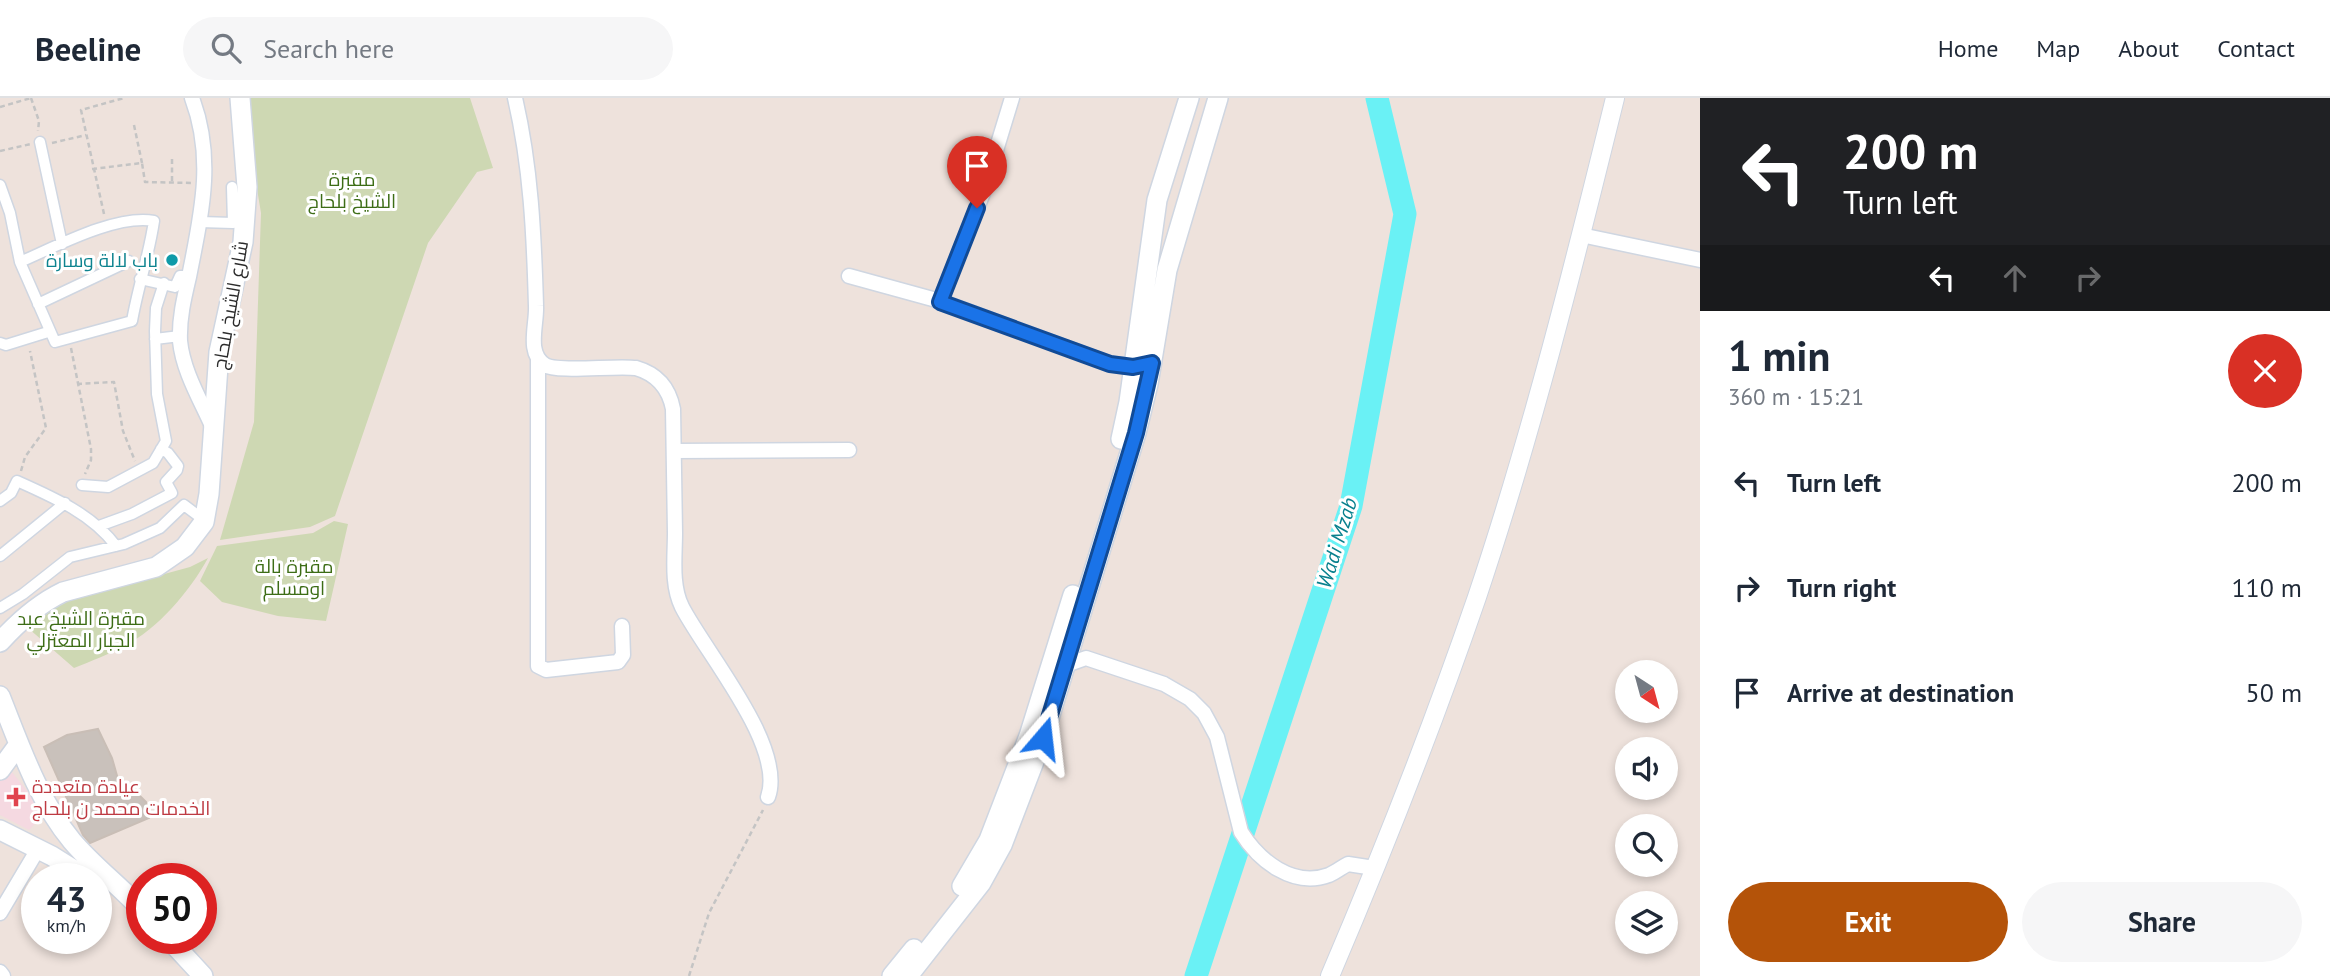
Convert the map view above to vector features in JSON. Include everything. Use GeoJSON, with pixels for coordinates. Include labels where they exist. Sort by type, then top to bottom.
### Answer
{"type":"FeatureCollection","features":[{"type":"Feature","properties":{"kind":"main road","name":"شارع الشيخ بلحاج"},"geometry":{"type":"LineString","coordinates":[[204,520],[208,501],[219,352],[243,242],[247,187],[240,98]]}},
{"type":"Feature","properties":{"kind":"main road"},"geometry":{"type":"LineString","coordinates":[[908,976],[981,883],[999,852],[1043,738],[1069,660],[1066,641],[1136,433],[1143,365],[1146,267],[1160,185],[1189,98]]}},
{"type":"Feature","properties":{"kind":"main road"},"geometry":{"type":"LineString","coordinates":[[1143,365],[1167,270],[1218,98]]}},
{"type":"Feature","properties":{"kind":"main road"},"geometry":{"type":"LineString","coordinates":[[1146,267],[1167,270]]}},
{"type":"Feature","properties":{"kind":"main road"},"geometry":{"type":"LineString","coordinates":[[0,642],[29,613],[49,598],[139,572],[170,559],[196,535],[204,520]]}},
{"type":"Feature","properties":{"kind":"main road"},"geometry":{"type":"LineString","coordinates":[[892,976],[941,916],[984,852],[1029,736],[1069,660]]}},
{"type":"Feature","properties":{"kind":"main road"},"geometry":{"type":"LineString","coordinates":[[0,696],[49,808],[85,863]]}},
{"type":"Feature","properties":{"kind":"main road"},"geometry":{"type":"LineString","coordinates":[[0,770],[19,744]]}},
{"type":"Feature","properties":{"kind":"main road"},"geometry":{"type":"LineString","coordinates":[[0,830],[63,863]]}},
{"type":"Feature","properties":{"kind":"main road"},"geometry":{"type":"LineString","coordinates":[[45,853],[67,834]]}},
{"type":"Feature","properties":{"kind":"main road"},"geometry":{"type":"LineString","coordinates":[[112,895],[126,908]]}},
{"type":"Feature","properties":{"kind":"main road"},"geometry":{"type":"LineString","coordinates":[[167,954],[187,976]]}},
{"type":"Feature","properties":{"kind":"main road"},"geometry":{"type":"LineString","coordinates":[[183,954],[203,976]]}},
{"type":"Feature","properties":{"kind":"street"},"geometry":{"type":"LineString","coordinates":[[192,98],[205,146],[206,184],[180,336],[190,377],[213,428]]}},
{"type":"Feature","properties":{"kind":"street"},"geometry":{"type":"LineString","coordinates":[[515,98],[526,147],[532,197],[537,321],[533,341],[538,359],[538,666],[546,670],[618,662],[623,655],[622,626]]}},
{"type":"Feature","properties":{"kind":"street"},"geometry":{"type":"LineString","coordinates":[[940,302],[983,193],[1012,98]]}},
{"type":"Feature","properties":{"kind":"street"},"geometry":{"type":"LineString","coordinates":[[1330,976],[1374,868],[1476,597],[1512,483],[1581,236],[1615,98]]}},
{"type":"Feature","properties":{"kind":"street"},"geometry":{"type":"LineString","coordinates":[[41,143],[54,216],[62,244]]}},
{"type":"Feature","properties":{"kind":"street"},"geometry":{"type":"LineString","coordinates":[[0,186],[10,214],[20,262],[52,337]]}},
{"type":"Feature","properties":{"kind":"street"},"geometry":{"type":"LineString","coordinates":[[200,222],[233,223],[232,187]]}},
{"type":"Feature","properties":{"kind":"street"},"geometry":{"type":"LineString","coordinates":[[0,343],[52,337],[68,338],[132,321],[140,279],[150,250],[154,221],[134,220],[62,244],[20,262]]}},
{"type":"Feature","properties":{"kind":"street"},"geometry":{"type":"LineString","coordinates":[[1581,236],[1700,260]]}},
{"type":"Feature","properties":{"kind":"street"},"geometry":{"type":"LineString","coordinates":[[38,304],[94,280],[129,261]]}},
{"type":"Feature","properties":{"kind":"street"},"geometry":{"type":"LineString","coordinates":[[140,279],[175,287],[180,276],[189,276]]}},
{"type":"Feature","properties":{"kind":"street"},"geometry":{"type":"LineString","coordinates":[[849,276],[940,302],[1110,364],[1143,365]]}},
{"type":"Feature","properties":{"kind":"street"},"geometry":{"type":"LineString","coordinates":[[82,485],[108,487],[153,463],[166,441],[157,394],[155,339],[156,308],[164,284]]}},
{"type":"Feature","properties":{"kind":"street"},"geometry":{"type":"LineString","coordinates":[[155,339],[180,336]]}},
{"type":"Feature","properties":{"kind":"street"},"geometry":{"type":"LineString","coordinates":[[538,359],[551,368],[622,366],[646,371],[667,390],[671,400],[674,451],[678,599],[725,673],[755,730],[770,768],[772,784],[768,797]]}},
{"type":"Feature","properties":{"kind":"street"},"geometry":{"type":"LineString","coordinates":[[99,526],[172,493],[166,482],[178,468],[168,453],[160,449]]}},
{"type":"Feature","properties":{"kind":"street"},"geometry":{"type":"LineString","coordinates":[[674,451],[849,450]]}},
{"type":"Feature","properties":{"kind":"street"},"geometry":{"type":"LineString","coordinates":[[0,501],[11,493],[17,481],[65,503],[99,526],[116,547]]}},
{"type":"Feature","properties":{"kind":"street"},"geometry":{"type":"LineString","coordinates":[[163,498],[176,515]]}},
{"type":"Feature","properties":{"kind":"street"},"geometry":{"type":"LineString","coordinates":[[0,556],[65,503]]}},
{"type":"Feature","properties":{"kind":"street"},"geometry":{"type":"LineString","coordinates":[[0,608],[23,594],[70,557],[116,547],[160,528],[184,505],[204,520]]}},
{"type":"Feature","properties":{"kind":"street"},"geometry":{"type":"LineString","coordinates":[[1069,660],[1164,684],[1189,699],[1204,713],[1223,755],[1241,832],[1249,846],[1277,869],[1301,878],[1330,874],[1348,864],[1374,868]]}},
{"type":"Feature","properties":{"kind":"street"},"geometry":{"type":"LineString","coordinates":[[0,913],[45,853]]}},
{"type":"Feature","properties":{"kind":"street"},"geometry":{"type":"LineString","coordinates":[[0,972],[3,976]]}},
{"type":"Feature","properties":{"kind":"path"},"geometry":{"type":"LineString","coordinates":[[0,107],[31,98],[41,143]]}},
{"type":"Feature","properties":{"kind":"path"},"geometry":{"type":"LineString","coordinates":[[108,228],[92,169],[81,110],[124,98]]}},
{"type":"Feature","properties":{"kind":"path"},"geometry":{"type":"LineString","coordinates":[[134,125],[145,182],[206,184]]}},
{"type":"Feature","properties":{"kind":"path"},"geometry":{"type":"LineString","coordinates":[[0,151],[87,135]]}},
{"type":"Feature","properties":{"kind":"path"},"geometry":{"type":"LineString","coordinates":[[172,159],[172,183]]}},
{"type":"Feature","properties":{"kind":"path"},"geometry":{"type":"LineString","coordinates":[[92,169],[142,163]]}},
{"type":"Feature","properties":{"kind":"path"},"geometry":{"type":"LineString","coordinates":[[68,338],[91,449],[91,460],[82,485]]}},
{"type":"Feature","properties":{"kind":"path"},"geometry":{"type":"LineString","coordinates":[[17,481],[25,457],[46,428],[27,340]]}},
{"type":"Feature","properties":{"kind":"path"},"geometry":{"type":"LineString","coordinates":[[77,384],[114,382],[123,431],[138,470]]}},
{"type":"Feature","properties":{"kind":"path"},"geometry":{"type":"LineString","coordinates":[[689,976],[709,914],[768,797]]}},
{"type":"Feature","properties":{"kind":"shaded area","name":"عيادة متعددة الخدمات محمد ن بلحاج"},"geometry":{"type":"Polygon","coordinates":[[[11,771],[45,813],[29,830],[0,815],[0,780],[11,771]]]}},
{"type":"Feature","properties":{"kind":"green space","name":"مقبرة الشيخ بلحاج"},"geometry":{"type":"Polygon","coordinates":[[[242,98],[470,98],[493,168],[477,172],[428,243],[335,516],[310,527],[220,540],[254,422],[261,213],[242,98]]]}},
{"type":"Feature","properties":{"kind":"green space","name":"مقبرة بالة اومسلم"},"geometry":{"type":"Polygon","coordinates":[[[334,521],[348,524],[326,621],[278,616],[222,602],[200,581],[217,546],[313,533],[334,521]]]}},
{"type":"Feature","properties":{"kind":"green space","name":"مقبرة الشيخ عبد الجبار المعتزلي"},"geometry":{"type":"Polygon","coordinates":[[[208,558],[182,596],[149,630],[118,649],[74,668],[28,628],[58,603],[190,567],[208,558]]]}},
{"type":"Feature","properties":{"kind":"building"},"geometry":{"type":"Polygon","coordinates":[[[98,729],[112,758],[123,797],[135,791],[146,802],[149,818],[90,843],[83,835],[44,747],[67,735],[98,729]]]}},
{"type":"Feature","properties":{"kind":"waterway","name":"Wadi Mzab"},"geometry":{"type":"LineString","coordinates":[[1196,976],[1351,506],[1405,214],[1377,98]]}},
{"type":"Feature","properties":{"kind":"place","name":"باب لالة وسارة"},"geometry":{"type":"Point","coordinates":[172,260]}},
{"type":"Feature","properties":{"kind":"place","name":"عيادة متعددة الخدمات محمد ن بلحاج"},"geometry":{"type":"Point","coordinates":[16,797]}},
{"type":"Feature","properties":{"kind":"route"},"geometry":{"type":"LineString","coordinates":[[977,208],[940,302],[1110,364],[1133,367],[1152,363],[1136,433],[1043,738]]}}]}
